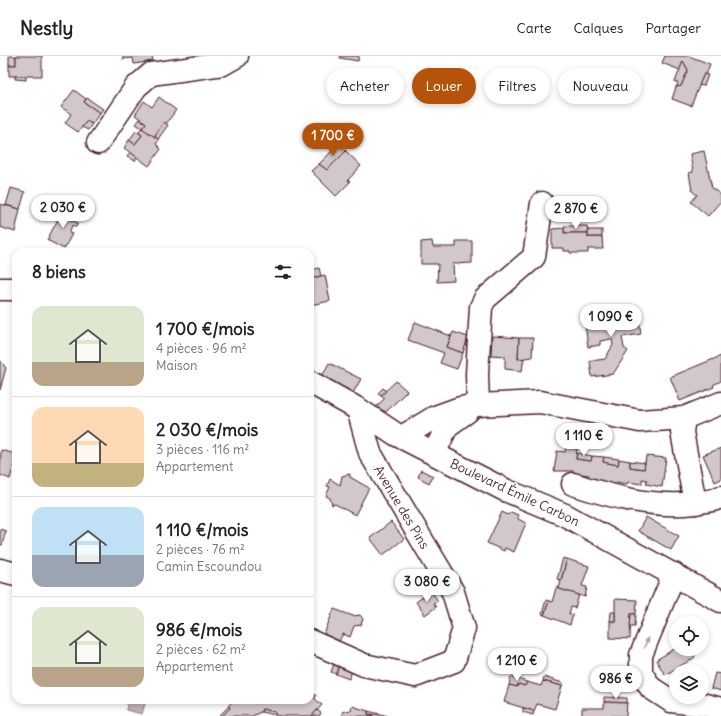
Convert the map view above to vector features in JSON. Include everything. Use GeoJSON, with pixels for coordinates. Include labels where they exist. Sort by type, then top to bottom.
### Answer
{"type":"FeatureCollection","features":[{"type":"Feature","properties":{"kind":"street"},"geometry":{"type":"LineString","coordinates":[[98,143],[136,86],[151,74],[223,64],[237,56]]}},
{"type":"Feature","properties":{"kind":"street"},"geometry":{"type":"LineString","coordinates":[[478,406],[477,374],[481,307],[485,299],[534,257],[542,203]]}},
{"type":"Feature","properties":{"kind":"street"},"geometry":{"type":"LineString","coordinates":[[0,289],[12,289]]}},
{"type":"Feature","properties":{"kind":"street","name":"Boulevard Émile Carbon"},"geometry":{"type":"LineString","coordinates":[[314,384],[358,409],[402,437],[505,490],[565,515],[721,601]]}},
{"type":"Feature","properties":{"kind":"street"},"geometry":{"type":"LineString","coordinates":[[402,437],[435,417],[460,408],[478,406],[540,402],[640,421],[684,418],[721,403]]}},
{"type":"Feature","properties":{"kind":"street"},"geometry":{"type":"LineString","coordinates":[[434,454],[447,426],[478,406]]}},
{"type":"Feature","properties":{"kind":"street","name":"Avenue des Pins"},"geometry":{"type":"LineString","coordinates":[[314,643],[364,665],[416,676],[454,660],[464,628],[453,592],[370,453],[358,409]]}},
{"type":"Feature","properties":{"kind":"street"},"geometry":{"type":"LineString","coordinates":[[684,418],[682,432],[695,503]]}},
{"type":"Feature","properties":{"kind":"street"},"geometry":{"type":"LineString","coordinates":[[573,484],[604,495],[674,505],[713,500],[721,497]]}},
{"type":"Feature","properties":{"kind":"street"},"geometry":{"type":"LineString","coordinates":[[0,570],[12,573]]}},
{"type":"Feature","properties":{"kind":"street"},"geometry":{"type":"LineString","coordinates":[[674,574],[641,655],[641,673],[651,688],[671,701],[705,705],[721,709]]}},
{"type":"Feature","properties":{"kind":"shaded area"},"geometry":{"type":"Polygon","coordinates":[[[127,704],[145,704],[142,714],[126,710],[127,704]]]}},
{"type":"Feature","properties":{"kind":"building"},"geometry":{"type":"Polygon","coordinates":[[[9,56],[16,56],[16,65],[9,65],[9,56]]]}},
{"type":"Feature","properties":{"kind":"building"},"geometry":{"type":"Polygon","coordinates":[[[16,56],[42,56],[42,76],[9,76],[9,65],[16,65],[16,56]]]}},
{"type":"Feature","properties":{"kind":"building"},"geometry":{"type":"Polygon","coordinates":[[[123,56],[152,56],[153,61],[134,64],[133,58],[123,59],[123,56]]]}},
{"type":"Feature","properties":{"kind":"building"},"geometry":{"type":"Polygon","coordinates":[[[340,56],[359,56],[358,61],[340,58],[340,56]]]}},
{"type":"Feature","properties":{"kind":"building"},"geometry":{"type":"Polygon","coordinates":[[[665,56],[689,56],[710,64],[706,75],[704,74],[691,106],[672,99],[676,87],[681,86],[688,70],[683,61],[680,70],[662,63],[665,56]]]}},
{"type":"Feature","properties":{"kind":"building"},"geometry":{"type":"Polygon","coordinates":[[[683,61],[688,70],[681,86],[676,87],[678,83],[675,82],[683,61]]]}},
{"type":"Feature","properties":{"kind":"building"},"geometry":{"type":"Polygon","coordinates":[[[704,74],[708,75],[704,86],[699,85],[704,74]]]}},
{"type":"Feature","properties":{"kind":"building"},"geometry":{"type":"Polygon","coordinates":[[[15,76],[26,76],[26,80],[15,79],[15,76]]]}},
{"type":"Feature","properties":{"kind":"building"},"geometry":{"type":"Polygon","coordinates":[[[74,90],[86,99],[84,102],[100,113],[92,124],[87,121],[78,132],[65,123],[71,114],[61,107],[74,90]]]}},
{"type":"Feature","properties":{"kind":"building"},"geometry":{"type":"Polygon","coordinates":[[[159,97],[176,110],[166,124],[164,122],[154,137],[142,128],[146,123],[135,115],[144,101],[152,107],[159,97]]]}},
{"type":"Feature","properties":{"kind":"building"},"geometry":{"type":"Polygon","coordinates":[[[87,98],[103,109],[100,113],[84,102],[87,98]]]}},
{"type":"Feature","properties":{"kind":"building"},"geometry":{"type":"Polygon","coordinates":[[[140,119],[146,123],[142,128],[136,124],[140,119]]]}},
{"type":"Feature","properties":{"kind":"building"},"geometry":{"type":"Polygon","coordinates":[[[87,121],[92,124],[88,130],[82,127],[87,121]]]}},
{"type":"Feature","properties":{"kind":"building"},"geometry":{"type":"Polygon","coordinates":[[[164,122],[168,125],[158,139],[154,137],[164,122]]]}},
{"type":"Feature","properties":{"kind":"building"},"geometry":{"type":"Polygon","coordinates":[[[142,128],[159,140],[156,144],[161,149],[149,166],[124,148],[129,140],[135,144],[142,135],[138,132],[142,128]]]}},
{"type":"Feature","properties":{"kind":"building"},"geometry":{"type":"Polygon","coordinates":[[[136,131],[142,135],[135,144],[129,140],[136,131]]]}},
{"type":"Feature","properties":{"kind":"building"},"geometry":{"type":"Polygon","coordinates":[[[339,144],[346,151],[327,170],[319,164],[339,144]]]}},
{"type":"Feature","properties":{"kind":"building"},"geometry":{"type":"Polygon","coordinates":[[[346,151],[361,166],[348,180],[350,182],[336,196],[311,171],[319,164],[327,170],[346,151]]]}},
{"type":"Feature","properties":{"kind":"building"},"geometry":{"type":"Polygon","coordinates":[[[704,151],[712,188],[721,195],[721,201],[708,216],[691,202],[697,195],[692,191],[689,173],[693,172],[690,154],[704,151]]]}},
{"type":"Feature","properties":{"kind":"building"},"geometry":{"type":"Polygon","coordinates":[[[130,152],[137,157],[135,161],[127,156],[130,152]]]}},
{"type":"Feature","properties":{"kind":"building"},"geometry":{"type":"Polygon","coordinates":[[[11,188],[25,192],[20,209],[6,205],[11,188]]]}},
{"type":"Feature","properties":{"kind":"building"},"geometry":{"type":"Polygon","coordinates":[[[0,204],[20,209],[15,232],[0,227],[0,204]]]}},
{"type":"Feature","properties":{"kind":"building"},"geometry":{"type":"Polygon","coordinates":[[[64,208],[71,209],[73,213],[70,220],[78,223],[76,227],[72,225],[69,233],[72,234],[65,248],[47,240],[64,208]]]}},
{"type":"Feature","properties":{"kind":"building"},"geometry":{"type":"Polygon","coordinates":[[[564,226],[587,226],[588,233],[564,233],[564,226]]]}},
{"type":"Feature","properties":{"kind":"building"},"geometry":{"type":"Polygon","coordinates":[[[564,228],[564,233],[588,233],[588,237],[602,237],[603,249],[588,249],[588,253],[570,253],[570,251],[564,251],[564,248],[552,248],[552,229],[564,228]]]}},
{"type":"Feature","properties":{"kind":"building"},"geometry":{"type":"Polygon","coordinates":[[[588,230],[602,230],[602,237],[588,237],[588,230]]]}},
{"type":"Feature","properties":{"kind":"building"},"geometry":{"type":"Polygon","coordinates":[[[432,241],[433,247],[456,247],[456,241],[472,241],[472,263],[453,264],[454,281],[437,282],[438,264],[421,264],[421,242],[432,241]]]}},
{"type":"Feature","properties":{"kind":"building"},"geometry":{"type":"Polygon","coordinates":[[[319,268],[321,276],[314,278],[314,269],[319,268]]]}},
{"type":"Feature","properties":{"kind":"building"},"geometry":{"type":"Polygon","coordinates":[[[325,275],[330,301],[314,304],[314,278],[325,275]]]}},
{"type":"Feature","properties":{"kind":"building"},"geometry":{"type":"Polygon","coordinates":[[[618,306],[620,315],[638,312],[641,334],[622,337],[624,348],[628,351],[613,374],[592,377],[590,361],[605,359],[613,345],[612,339],[600,341],[600,345],[588,347],[585,324],[603,320],[601,308],[618,306]]]}},
{"type":"Feature","properties":{"kind":"building"},"geometry":{"type":"Polygon","coordinates":[[[415,322],[451,336],[447,347],[463,353],[457,369],[440,363],[444,353],[408,340],[415,322]]]}},
{"type":"Feature","properties":{"kind":"building"},"geometry":{"type":"Polygon","coordinates":[[[453,332],[468,337],[463,353],[447,347],[453,332]]]}},
{"type":"Feature","properties":{"kind":"building"},"geometry":{"type":"Polygon","coordinates":[[[492,336],[519,338],[518,359],[524,358],[522,371],[505,369],[505,356],[491,355],[492,336]]]}},
{"type":"Feature","properties":{"kind":"building"},"geometry":{"type":"Polygon","coordinates":[[[519,338],[533,338],[532,357],[518,359],[519,338]]]}},
{"type":"Feature","properties":{"kind":"building"},"geometry":{"type":"Polygon","coordinates":[[[721,356],[721,381],[713,385],[714,387],[680,401],[670,377],[721,356]]]}},
{"type":"Feature","properties":{"kind":"building"},"geometry":{"type":"Polygon","coordinates":[[[0,360],[6,368],[0,390],[0,360]]]}},
{"type":"Feature","properties":{"kind":"building"},"geometry":{"type":"Polygon","coordinates":[[[329,363],[361,379],[353,393],[321,378],[329,363]]]}},
{"type":"Feature","properties":{"kind":"building"},"geometry":{"type":"Polygon","coordinates":[[[396,381],[407,391],[386,412],[376,407],[385,398],[381,395],[396,381]]]}},
{"type":"Feature","properties":{"kind":"building"},"geometry":{"type":"Polygon","coordinates":[[[383,388],[386,391],[381,395],[378,393],[383,388]]]}},
{"type":"Feature","properties":{"kind":"building"},"geometry":{"type":"Polygon","coordinates":[[[566,447],[577,449],[576,459],[591,461],[592,456],[604,457],[603,462],[618,465],[619,459],[630,461],[630,467],[644,469],[646,456],[666,458],[662,487],[646,484],[647,480],[642,479],[642,484],[616,482],[615,484],[588,479],[589,475],[574,473],[574,471],[554,471],[557,451],[565,452],[566,447]]]}},
{"type":"Feature","properties":{"kind":"building"},"geometry":{"type":"Polygon","coordinates":[[[721,448],[721,479],[715,482],[703,455],[721,448]]]}},
{"type":"Feature","properties":{"kind":"building"},"geometry":{"type":"Polygon","coordinates":[[[1,450],[12,453],[12,471],[10,479],[0,475],[1,450]]]}},
{"type":"Feature","properties":{"kind":"building"},"geometry":{"type":"Polygon","coordinates":[[[577,453],[592,456],[591,461],[576,459],[577,453]]]}},
{"type":"Feature","properties":{"kind":"building"},"geometry":{"type":"Polygon","coordinates":[[[604,457],[619,459],[618,465],[603,462],[604,457]]]}},
{"type":"Feature","properties":{"kind":"building"},"geometry":{"type":"Polygon","coordinates":[[[630,461],[645,463],[644,469],[630,467],[630,461]]]}},
{"type":"Feature","properties":{"kind":"building"},"geometry":{"type":"Polygon","coordinates":[[[421,470],[433,476],[429,483],[418,477],[421,470]]]}},
{"type":"Feature","properties":{"kind":"building"},"geometry":{"type":"Polygon","coordinates":[[[350,474],[350,477],[369,488],[355,515],[335,504],[332,505],[330,498],[326,496],[330,487],[327,486],[330,479],[340,485],[342,476],[350,474]]]}},
{"type":"Feature","properties":{"kind":"building"},"geometry":{"type":"Polygon","coordinates":[[[502,512],[508,515],[511,512],[518,515],[518,519],[526,523],[514,552],[505,548],[504,551],[487,543],[502,512]]]}},
{"type":"Feature","properties":{"kind":"building"},"geometry":{"type":"Polygon","coordinates":[[[646,517],[679,536],[671,550],[638,531],[646,517]]]}},
{"type":"Feature","properties":{"kind":"building"},"geometry":{"type":"Polygon","coordinates":[[[391,522],[404,539],[383,555],[370,538],[391,522]]]}},
{"type":"Feature","properties":{"kind":"building"},"geometry":{"type":"Polygon","coordinates":[[[0,529],[6,531],[2,545],[0,545],[0,529]]]}},
{"type":"Feature","properties":{"kind":"building"},"geometry":{"type":"Polygon","coordinates":[[[563,558],[567,559],[561,580],[557,579],[563,558]]]}},
{"type":"Feature","properties":{"kind":"building"},"geometry":{"type":"Polygon","coordinates":[[[567,559],[589,566],[582,586],[587,587],[585,597],[556,588],[559,588],[567,559]]]}},
{"type":"Feature","properties":{"kind":"building"},"geometry":{"type":"Polygon","coordinates":[[[556,588],[579,595],[575,608],[571,607],[569,614],[573,615],[570,625],[544,615],[549,601],[552,602],[556,588]]]}},
{"type":"Feature","properties":{"kind":"building"},"geometry":{"type":"Polygon","coordinates":[[[431,591],[438,601],[433,603],[436,607],[425,615],[416,602],[431,591]]]}},
{"type":"Feature","properties":{"kind":"building"},"geometry":{"type":"Polygon","coordinates":[[[615,599],[637,600],[636,614],[631,614],[630,639],[610,638],[610,621],[615,621],[615,599]]]}},
{"type":"Feature","properties":{"kind":"building"},"geometry":{"type":"Polygon","coordinates":[[[546,600],[549,601],[544,615],[542,614],[546,600]]]}},
{"type":"Feature","properties":{"kind":"building"},"geometry":{"type":"Polygon","coordinates":[[[334,609],[353,616],[360,615],[363,619],[361,625],[354,626],[350,637],[343,634],[339,641],[324,634],[334,609]]]}},
{"type":"Feature","properties":{"kind":"building"},"geometry":{"type":"Polygon","coordinates":[[[611,612],[615,612],[615,621],[610,621],[611,612]]]}},
{"type":"Feature","properties":{"kind":"building"},"geometry":{"type":"Polygon","coordinates":[[[631,614],[636,614],[635,626],[630,626],[631,614]]]}},
{"type":"Feature","properties":{"kind":"building"},"geometry":{"type":"Polygon","coordinates":[[[669,652],[669,656],[695,656],[694,658],[684,664],[669,664],[669,673],[665,675],[656,660],[669,652]]]}},
{"type":"Feature","properties":{"kind":"building"},"geometry":{"type":"Polygon","coordinates":[[[334,664],[339,666],[336,674],[331,672],[334,664]]]}},
{"type":"Feature","properties":{"kind":"building"},"geometry":{"type":"Polygon","coordinates":[[[339,666],[352,671],[349,679],[336,674],[339,666]]]}},
{"type":"Feature","properties":{"kind":"building"},"geometry":{"type":"Polygon","coordinates":[[[715,673],[721,674],[721,691],[711,688],[715,673]]]}},
{"type":"Feature","properties":{"kind":"building"},"geometry":{"type":"Polygon","coordinates":[[[511,677],[527,682],[525,686],[518,684],[517,687],[509,685],[511,677]]]}},
{"type":"Feature","properties":{"kind":"building"},"geometry":{"type":"Polygon","coordinates":[[[544,677],[563,683],[562,686],[543,681],[544,677]]]}},
{"type":"Feature","properties":{"kind":"building"},"geometry":{"type":"Polygon","coordinates":[[[543,681],[562,686],[555,709],[537,704],[534,711],[504,702],[509,685],[517,687],[518,684],[525,686],[527,682],[541,686],[543,681]]]}},
{"type":"Feature","properties":{"kind":"building"},"geometry":{"type":"Polygon","coordinates":[[[314,695],[316,695],[315,699],[322,705],[312,716],[280,716],[275,715],[275,712],[262,709],[261,712],[252,716],[222,716],[230,708],[228,706],[230,704],[314,704],[314,695]]]}},
{"type":"Feature","properties":{"kind":"building"},"geometry":{"type":"Polygon","coordinates":[[[604,697],[627,698],[627,703],[604,702],[604,697]]]}},
{"type":"Feature","properties":{"kind":"building"},"geometry":{"type":"Polygon","coordinates":[[[604,702],[627,703],[626,716],[582,716],[582,708],[604,708],[604,702]]]}},
{"type":"Feature","properties":{"kind":"building"},"geometry":{"type":"Polygon","coordinates":[[[229,706],[230,708],[222,716],[220,715],[229,706]]]}},
{"type":"Feature","properties":{"kind":"building"},"geometry":{"type":"Polygon","coordinates":[[[352,706],[368,711],[368,714],[374,716],[343,716],[342,712],[351,710],[352,706]]]}},
{"type":"Feature","properties":{"kind":"building"},"geometry":{"type":"Polygon","coordinates":[[[523,708],[534,711],[533,715],[523,712],[523,708]]]}},
{"type":"Feature","properties":{"kind":"building"},"geometry":{"type":"Polygon","coordinates":[[[262,709],[275,712],[275,715],[261,712],[262,709]]]}},
{"type":"Feature","properties":{"kind":"building"},"geometry":{"type":"Polygon","coordinates":[[[317,710],[321,713],[319,716],[312,716],[317,710]]]}},
{"type":"Feature","properties":{"kind":"building"},"geometry":{"type":"Polygon","coordinates":[[[368,711],[388,716],[368,714],[368,711]]]}}]}
